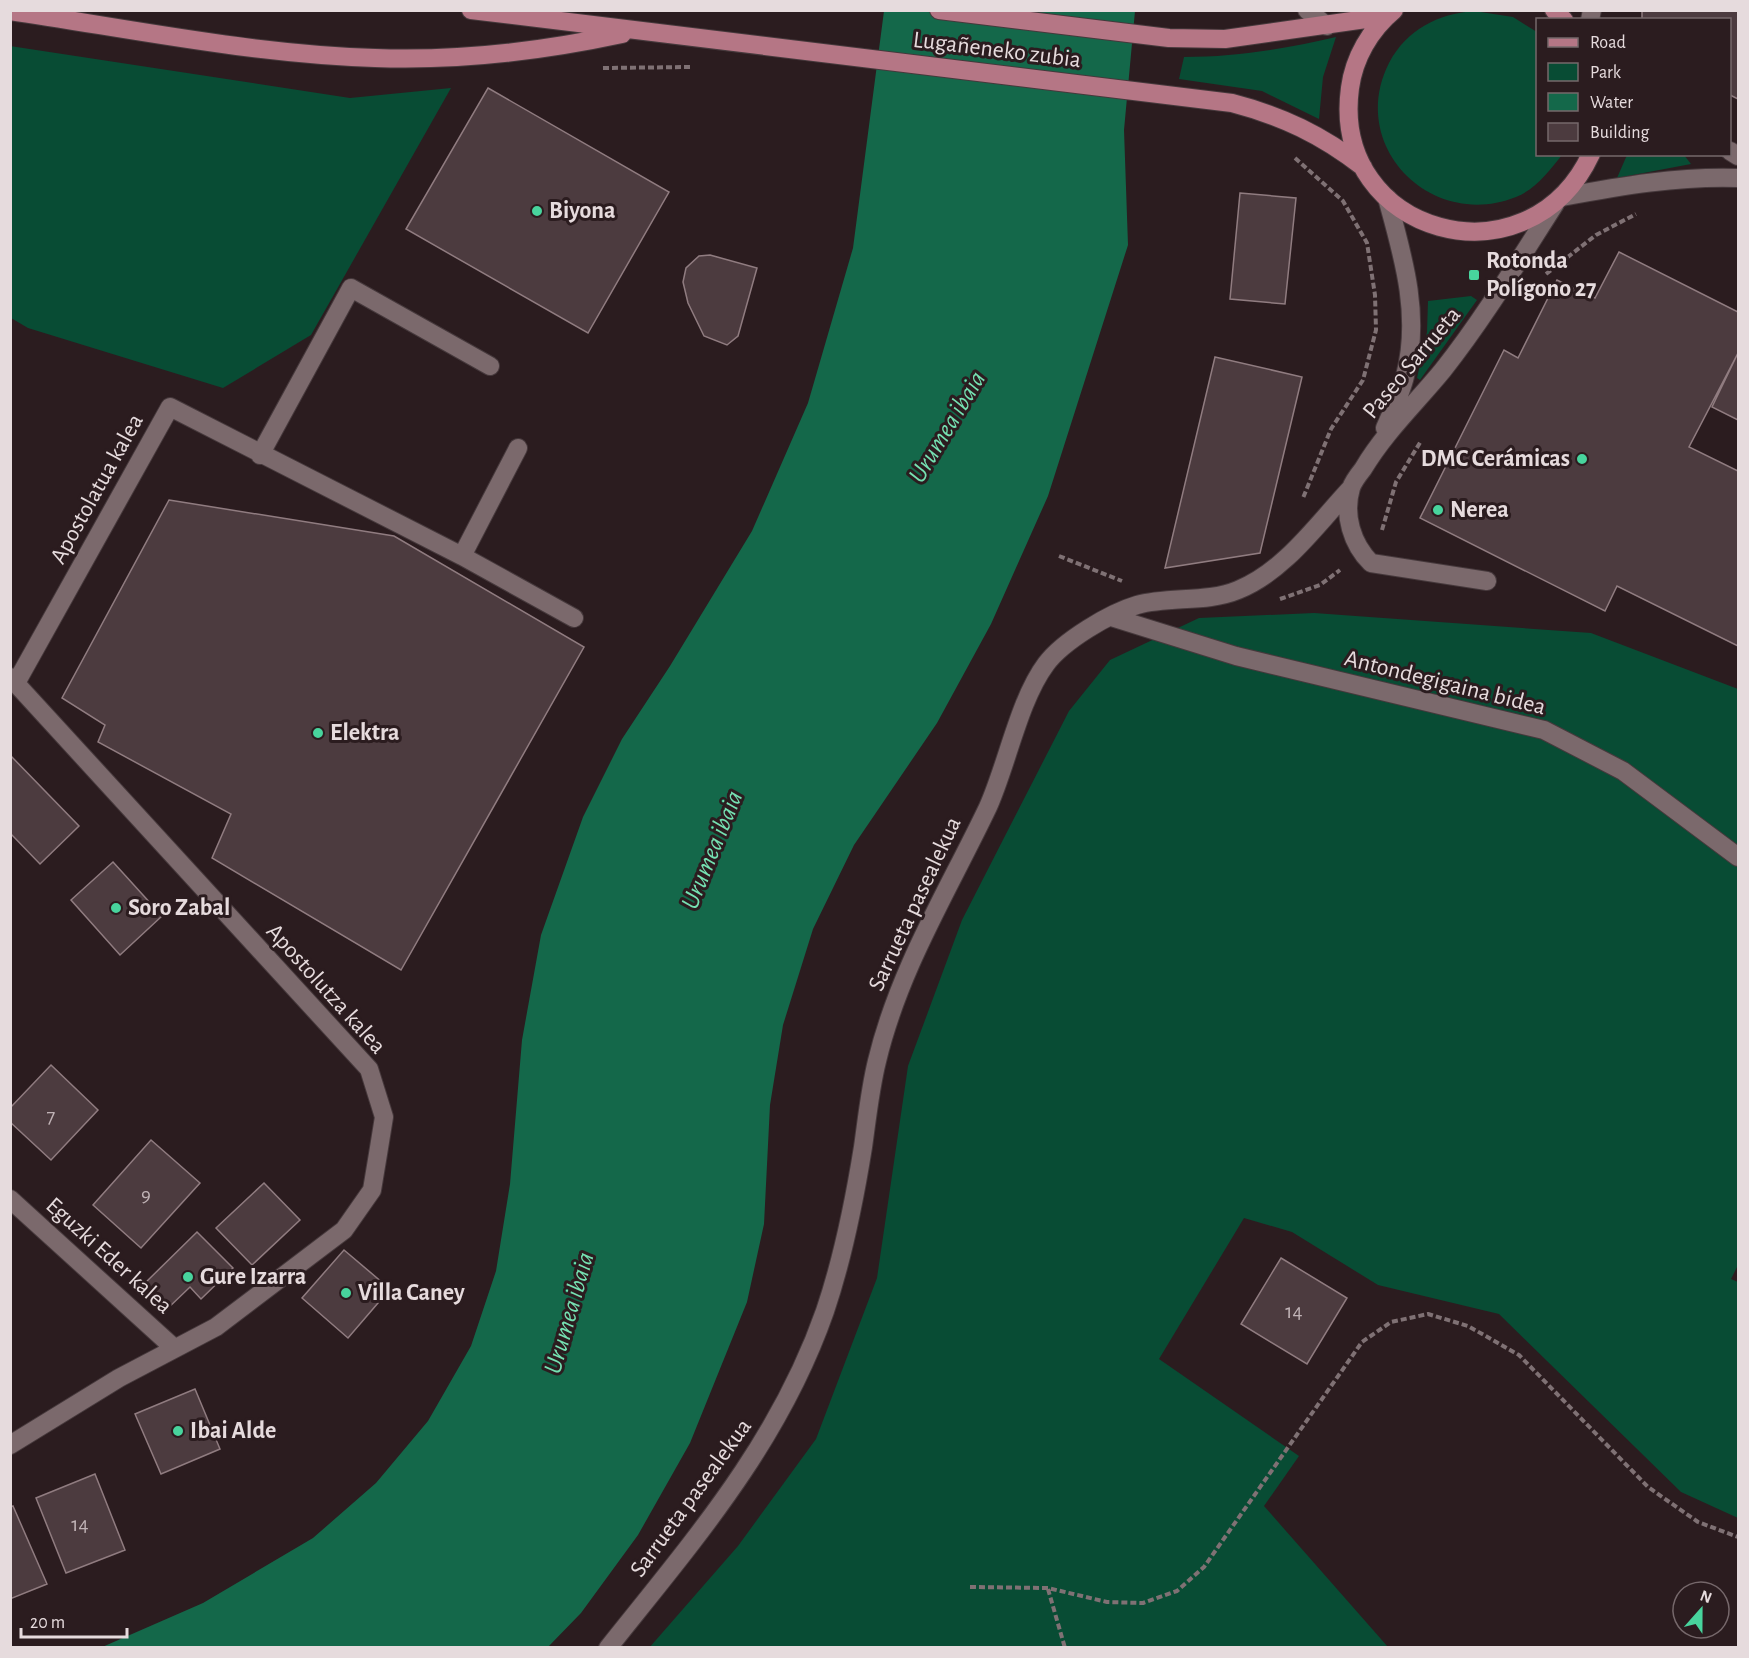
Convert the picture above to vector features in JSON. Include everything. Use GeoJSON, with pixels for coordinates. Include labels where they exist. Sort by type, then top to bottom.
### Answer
{"type":"FeatureCollection","features":[{"type":"Feature","properties":{"kind":"main road","name":"Lugañeneko zubia"},"geometry":{"type":"LineString","coordinates":[[471,10],[1232,103],[1267,112],[1301,126],[1334,144],[1363,167]]}},
{"type":"Feature","properties":{"kind":"main road","name":"Lugañeneko zubia"},"geometry":{"type":"LineString","coordinates":[[939,10],[1169,38],[1226,39],[1327,26],[1390,14]]}},
{"type":"Feature","properties":{"kind":"main road"},"geometry":{"type":"LineString","coordinates":[[10,11],[271,51],[376,58],[557,48],[639,31]]}},
{"type":"Feature","properties":{"kind":"main road"},"geometry":{"type":"LineString","coordinates":[[1390,14],[1364,46],[1351,81],[1348,118],[1363,167],[1387,198],[1417,219],[1452,231],[1470,233],[1497,231],[1524,223],[1558,201],[1580,176],[1590,156]]}},
{"type":"Feature","properties":{"kind":"street"},"geometry":{"type":"LineString","coordinates":[[1307,10],[1327,26]]}},
{"type":"Feature","properties":{"kind":"street"},"geometry":{"type":"LineString","coordinates":[[1558,201],[1637,183],[1706,177],[1738,178]]}},
{"type":"Feature","properties":{"kind":"street","name":"Paseo Sarrueta"},"geometry":{"type":"LineString","coordinates":[[1380,441],[1405,377],[1412,339],[1408,278],[1387,198]]}},
{"type":"Feature","properties":{"kind":"street","name":"Paseo Sarrueta"},"geometry":{"type":"LineString","coordinates":[[1380,441],[1443,370],[1494,299],[1558,201]]}},
{"type":"Feature","properties":{"kind":"street"},"geometry":{"type":"LineString","coordinates":[[260,455],[351,288],[490,366]]}},
{"type":"Feature","properties":{"kind":"street","name":"Apostolatua kalea"},"geometry":{"type":"LineString","coordinates":[[14,680],[170,407],[260,455],[462,556],[574,618]]}},
{"type":"Feature","properties":{"kind":"street","name":"Sarrueta pasealekua"},"geometry":{"type":"LineString","coordinates":[[608,1647],[736,1484],[768,1436],[800,1376],[825,1310],[848,1233],[876,1062],[898,990],[922,934],[988,807],[1028,699],[1046,664],[1073,639],[1111,617],[1138,605],[1236,591],[1265,576],[1351,488],[1380,441]]}},
{"type":"Feature","properties":{"kind":"street"},"geometry":{"type":"LineString","coordinates":[[462,556],[518,447]]}},
{"type":"Feature","properties":{"kind":"street","name":"Sarrueta pasealekua"},"geometry":{"type":"LineString","coordinates":[[1351,488],[1348,519],[1352,538],[1360,553],[1371,563],[1487,581]]}},
{"type":"Feature","properties":{"kind":"street","name":"Antondegigaina bidea"},"geometry":{"type":"LineString","coordinates":[[1111,617],[1236,656],[1544,730],[1623,771],[1738,857]]}},
{"type":"Feature","properties":{"kind":"street","name":"Apostolutza kalea"},"geometry":{"type":"LineString","coordinates":[[10,1445],[119,1378],[216,1328],[344,1230],[372,1190],[384,1117],[369,1069],[14,680]]}},
{"type":"Feature","properties":{"kind":"street","name":"Eguzki Eder kalea"},"geometry":{"type":"LineString","coordinates":[[10,1199],[174,1348]]}},
{"type":"Feature","properties":{"kind":"path"},"geometry":{"type":"LineString","coordinates":[[1286,154],[1295,159],[1343,201],[1367,243],[1375,294],[1376,330],[1363,380],[1331,429],[1302,501]]}},
{"type":"Feature","properties":{"kind":"path"},"geometry":{"type":"LineString","coordinates":[[1542,279],[1548,271],[1596,235],[1637,214]]}},
{"type":"Feature","properties":{"kind":"path"},"geometry":{"type":"LineString","coordinates":[[1380,535],[1396,482],[1426,434]]}},
{"type":"Feature","properties":{"kind":"path"},"geometry":{"type":"LineString","coordinates":[[1059,556],[1129,584]]}},
{"type":"Feature","properties":{"kind":"path"},"geometry":{"type":"LineString","coordinates":[[970,1587],[1048,1588],[1107,1602],[1143,1603],[1178,1591],[1204,1568],[1362,1342],[1391,1322],[1428,1314],[1468,1326],[1519,1355],[1648,1487],[1698,1522],[1738,1537]]}},
{"type":"Feature","properties":{"kind":"path"},"geometry":{"type":"LineString","coordinates":[[1048,1588],[1065,1647]]}},
{"type":"Feature","properties":{"kind":"green space"},"geometry":{"type":"Polygon","coordinates":[[[1474,11],[1513,17],[1536,31],[1536,156],[1561,156],[1542,179],[1523,194],[1484,204],[1454,202],[1427,191],[1405,174],[1388,151],[1379,124],[1379,94],[1389,63],[1396,51],[1414,32],[1425,25],[1474,11]]]}},
{"type":"Feature","properties":{"kind":"green space"},"geometry":{"type":"Polygon","coordinates":[[[1336,37],[1323,77],[1319,119],[1262,91],[1179,79],[1184,57],[1260,52],[1336,37]]]}},
{"type":"Feature","properties":{"kind":"green space"},"geometry":{"type":"Polygon","coordinates":[[[10,46],[350,98],[451,88],[311,335],[223,388],[28,328],[11,318],[10,46]]]}},
{"type":"Feature","properties":{"kind":"green space"},"geometry":{"type":"Polygon","coordinates":[[[1627,156],[1685,156],[1691,164],[1617,178],[1627,156]]]}},
{"type":"Feature","properties":{"kind":"green space"},"geometry":{"type":"Polygon","coordinates":[[[1471,296],[1477,300],[1420,380],[1417,378],[1427,332],[1428,301],[1471,296]]]}},
{"type":"Feature","properties":{"kind":"green space"},"geometry":{"type":"Polygon","coordinates":[[[1314,613],[1591,633],[1738,689],[1738,1265],[1731,1279],[1738,1282],[1738,1518],[1681,1492],[1499,1314],[1378,1285],[1292,1232],[1244,1218],[1159,1359],[1299,1456],[1264,1506],[1388,1647],[649,1648],[738,1546],[816,1439],[877,1278],[908,1066],[962,920],[1069,711],[1110,660],[1199,618],[1314,613]]]}},
{"type":"Feature","properties":{"kind":"water","name":"Urumea ibaia"},"geometry":{"type":"Polygon","coordinates":[[[884,11],[1135,11],[1124,130],[1128,245],[1048,496],[991,624],[937,723],[854,845],[813,929],[783,1025],[770,1105],[764,1224],[747,1302],[690,1443],[638,1535],[581,1613],[548,1647],[100,1648],[203,1603],[313,1538],[376,1483],[428,1421],[471,1346],[496,1271],[510,1184],[522,1040],[541,935],[583,817],[622,739],[670,666],[752,531],[808,403],[853,248],[884,11]]]}},
{"type":"Feature","properties":{"kind":"building"},"geometry":{"type":"Polygon","coordinates":[[[1642,10],[1738,10],[1738,99],[1731,96],[1731,18],[1642,18],[1642,10]]]}},
{"type":"Feature","properties":{"kind":"building","name":"Biyona"},"geometry":{"type":"Polygon","coordinates":[[[488,88],[669,192],[588,333],[406,229],[488,88]]]}},
{"type":"Feature","properties":{"kind":"building"},"geometry":{"type":"Polygon","coordinates":[[[1240,193],[1296,198],[1285,304],[1230,299],[1240,193]]]}},
{"type":"Feature","properties":{"kind":"building","name":"DMC Cerámicas"},"geometry":{"type":"Polygon","coordinates":[[[1619,252],[1738,312],[1738,353],[1689,447],[1738,471],[1738,646],[1617,586],[1605,611],[1420,518],[1504,350],[1518,358],[1557,280],[1595,298],[1619,252]]]}},
{"type":"Feature","properties":{"kind":"building"},"geometry":{"type":"Polygon","coordinates":[[[710,255],[757,268],[738,336],[727,345],[704,336],[688,303],[683,282],[686,268],[699,256],[710,255]]]}},
{"type":"Feature","properties":{"kind":"building"},"geometry":{"type":"Polygon","coordinates":[[[1738,353],[1738,420],[1712,407],[1738,353]]]}},
{"type":"Feature","properties":{"kind":"building"},"geometry":{"type":"Polygon","coordinates":[[[1215,357],[1302,377],[1260,553],[1165,568],[1215,357]]]}},
{"type":"Feature","properties":{"kind":"building","name":"Elektra"},"geometry":{"type":"Polygon","coordinates":[[[169,500],[394,536],[584,647],[401,970],[212,858],[231,814],[98,742],[105,725],[62,698],[169,500]]]}},
{"type":"Feature","properties":{"kind":"building"},"geometry":{"type":"Polygon","coordinates":[[[10,755],[79,826],[40,864],[10,833],[10,755]]]}},
{"type":"Feature","properties":{"kind":"building","name":"Soro Zabal"},"geometry":{"type":"Polygon","coordinates":[[[113,862],[162,916],[120,955],[71,900],[113,862]]]}},
{"type":"Feature","properties":{"kind":"building"},"geometry":{"type":"Polygon","coordinates":[[[51,1065],[98,1110],[51,1160],[10,1122],[10,1108],[51,1065]]]}},
{"type":"Feature","properties":{"kind":"building"},"geometry":{"type":"Polygon","coordinates":[[[151,1140],[200,1183],[141,1248],[93,1205],[151,1140]]]}},
{"type":"Feature","properties":{"kind":"building"},"geometry":{"type":"Polygon","coordinates":[[[264,1183],[300,1220],[252,1265],[216,1228],[264,1183]]]}},
{"type":"Feature","properties":{"kind":"building","name":"Gure Izarra"},"geometry":{"type":"Polygon","coordinates":[[[197,1232],[233,1268],[201,1299],[190,1287],[166,1310],[142,1286],[197,1232]]]}},
{"type":"Feature","properties":{"kind":"building","name":"Villa Caney"},"geometry":{"type":"Polygon","coordinates":[[[344,1250],[390,1289],[348,1338],[302,1298],[344,1250]]]}},
{"type":"Feature","properties":{"kind":"building"},"geometry":{"type":"Polygon","coordinates":[[[1281,1258],[1347,1298],[1307,1364],[1241,1324],[1281,1258]]]}},
{"type":"Feature","properties":{"kind":"building","name":"Ibai Alde"},"geometry":{"type":"Polygon","coordinates":[[[195,1389],[220,1449],[161,1474],[135,1414],[195,1389]]]}},
{"type":"Feature","properties":{"kind":"building"},"geometry":{"type":"Polygon","coordinates":[[[95,1474],[125,1550],[66,1573],[36,1498],[95,1474]]]}},
{"type":"Feature","properties":{"kind":"building"},"geometry":{"type":"Polygon","coordinates":[[[13,1506],[47,1584],[10,1599],[10,1507],[13,1506]]]}},
{"type":"Feature","properties":{"kind":"place","name":"Biyona"},"geometry":{"type":"Point","coordinates":[537,211]}},
{"type":"Feature","properties":{"kind":"place","name":"Rotonda Polígono 27"},"geometry":{"type":"Point","coordinates":[1474,275]}},
{"type":"Feature","properties":{"kind":"place","name":"DMC Cerámicas"},"geometry":{"type":"Point","coordinates":[1582,459]}},
{"type":"Feature","properties":{"kind":"place","name":"Nerea"},"geometry":{"type":"Point","coordinates":[1438,510]}},
{"type":"Feature","properties":{"kind":"place","name":"Elektra"},"geometry":{"type":"Point","coordinates":[318,733]}},
{"type":"Feature","properties":{"kind":"place","name":"Soro Zabal"},"geometry":{"type":"Point","coordinates":[116,908]}},
{"type":"Feature","properties":{"kind":"place","name":"Gure Izarra"},"geometry":{"type":"Point","coordinates":[188,1277]}},
{"type":"Feature","properties":{"kind":"place","name":"Villa Caney"},"geometry":{"type":"Point","coordinates":[346,1293]}},
{"type":"Feature","properties":{"kind":"place","name":"Ibai Alde"},"geometry":{"type":"Point","coordinates":[178,1431]}}]}
